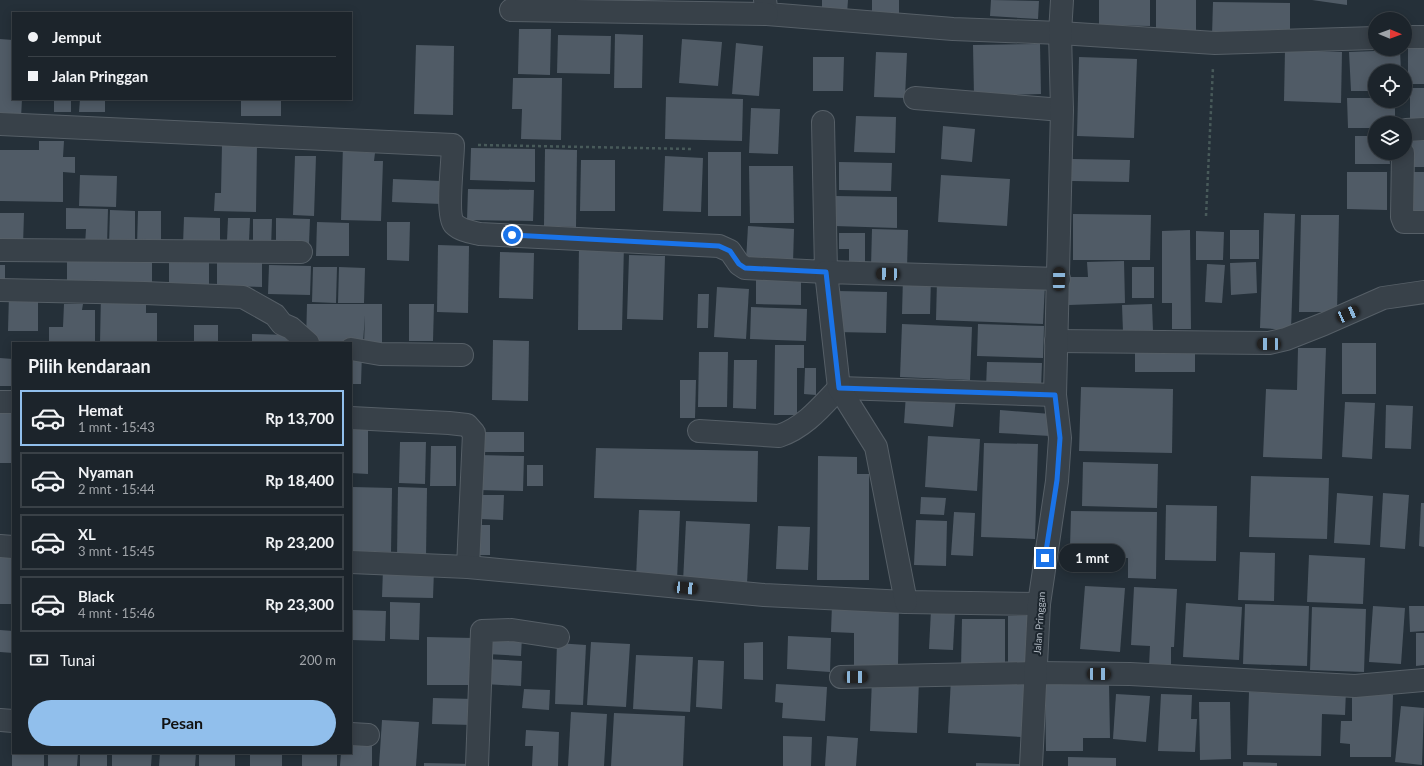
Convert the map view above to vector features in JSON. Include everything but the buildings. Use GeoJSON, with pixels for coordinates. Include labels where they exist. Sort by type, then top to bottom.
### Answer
{"type":"FeatureCollection","features":[{"type":"Feature","properties":{"kind":"street","name":"Jalan Pringgan"},"geometry":{"type":"LineString","coordinates":[[1031,766],[1038,604],[1057,480],[1060,438],[1055,395],[1062,110],[1060,33],[1062,0]]}},
{"type":"Feature","properties":{"kind":"street"},"geometry":{"type":"LineString","coordinates":[[511,10],[766,7],[953,29],[1060,33],[1215,43],[1368,38]]}},
{"type":"Feature","properties":{"kind":"street"},"geometry":{"type":"LineString","coordinates":[[1412,37],[1424,37]]}},
{"type":"Feature","properties":{"kind":"street"},"geometry":{"type":"LineString","coordinates":[[915,98],[1062,110]]}},
{"type":"Feature","properties":{"kind":"street"},"geometry":{"type":"LineString","coordinates":[[823,122],[826,272],[839,388],[876,447],[906,602]]}},
{"type":"Feature","properties":{"kind":"street"},"geometry":{"type":"LineString","coordinates":[[0,124],[453,145],[450,213],[454,224],[466,231],[480,234],[719,246],[730,251],[739,264],[745,268],[1059,279]]}},
{"type":"Feature","properties":{"kind":"street"},"geometry":{"type":"LineString","coordinates":[[1412,129],[1424,129]]}},
{"type":"Feature","properties":{"kind":"street"},"geometry":{"type":"LineString","coordinates":[[1403,160],[1402,217],[1404,222],[1424,222]]}},
{"type":"Feature","properties":{"kind":"street"},"geometry":{"type":"LineString","coordinates":[[0,250],[301,252]]}},
{"type":"Feature","properties":{"kind":"street"},"geometry":{"type":"LineString","coordinates":[[0,290],[243,297],[275,315],[282,324],[291,328],[307,342]]}},
{"type":"Feature","properties":{"kind":"street"},"geometry":{"type":"LineString","coordinates":[[1056,341],[1269,344],[1311,329],[1383,298],[1424,292]]}},
{"type":"Feature","properties":{"kind":"street"},"geometry":{"type":"LineString","coordinates":[[352,349],[380,354],[462,355]]}},
{"type":"Feature","properties":{"kind":"street"},"geometry":{"type":"LineString","coordinates":[[699,431],[779,436],[790,432],[805,423],[839,388],[1055,395]]}},
{"type":"Feature","properties":{"kind":"street"},"geometry":{"type":"LineString","coordinates":[[0,402],[12,402]]}},
{"type":"Feature","properties":{"kind":"street"},"geometry":{"type":"LineString","coordinates":[[352,418],[449,423],[467,425],[472,429],[474,433],[468,567]]}},
{"type":"Feature","properties":{"kind":"street"},"geometry":{"type":"LineString","coordinates":[[0,546],[12,547]]}},
{"type":"Feature","properties":{"kind":"street"},"geometry":{"type":"LineString","coordinates":[[352,562],[468,567],[764,595],[906,602],[1038,604]]}},
{"type":"Feature","properties":{"kind":"street"},"geometry":{"type":"LineString","coordinates":[[477,766],[482,630],[512,630],[558,637]]}},
{"type":"Feature","properties":{"kind":"street"},"geometry":{"type":"LineString","coordinates":[[841,677],[1036,673],[1130,674],[1355,686],[1424,680]]}},
{"type":"Feature","properties":{"kind":"street"},"geometry":{"type":"LineString","coordinates":[[0,720],[12,721]]}},
{"type":"Feature","properties":{"kind":"path"},"geometry":{"type":"LineString","coordinates":[[1206,216],[1215,43]]}},
{"type":"Feature","properties":{"kind":"path"},"geometry":{"type":"LineString","coordinates":[[453,145],[693,148]]}},
{"type":"Feature","properties":{"kind":"route"},"geometry":{"type":"LineString","coordinates":[[512,235],[703,244],[719,246],[730,251],[739,264],[745,268],[826,272],[839,388],[1055,395],[1060,438],[1057,480],[1045,558]]}}]}
